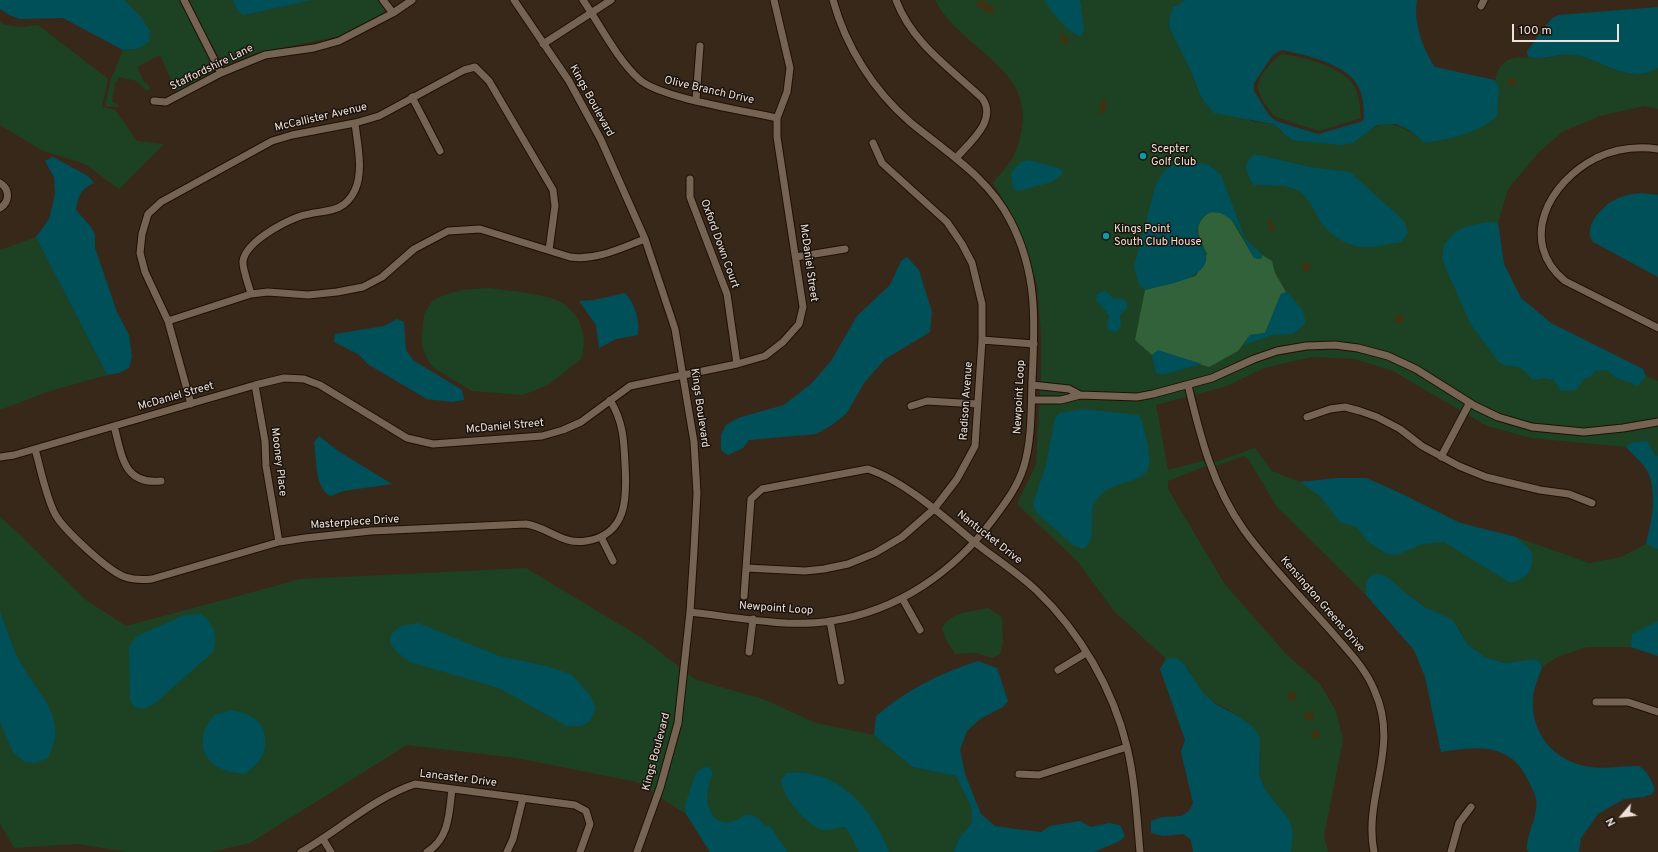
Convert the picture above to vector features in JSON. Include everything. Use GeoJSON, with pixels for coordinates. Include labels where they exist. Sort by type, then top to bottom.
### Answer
{"type":"FeatureCollection","features":[{"type":"Feature","properties":{"kind":"street"},"geometry":{"type":"LineString","coordinates":[[184,0],[221,73]]}},
{"type":"Feature","properties":{"kind":"street"},"geometry":{"type":"LineString","coordinates":[[383,0],[392,13]]}},
{"type":"Feature","properties":{"kind":"street","name":"Staffordshire Lane"},"geometry":{"type":"LineString","coordinates":[[154,101],[166,102],[221,73],[265,55],[314,48],[339,41],[392,13],[412,0]]}},
{"type":"Feature","properties":{"kind":"street","name":"Kings Boulevard"},"geometry":{"type":"LineString","coordinates":[[514,0],[569,81],[600,140],[645,239],[675,329],[684,374],[694,442],[697,493],[690,612],[678,723],[660,788],[638,852]]}},
{"type":"Feature","properties":{"kind":"street","name":"Olive Branch Drive"},"geometry":{"type":"LineString","coordinates":[[583,0],[627,66],[640,80],[655,89],[696,100],[777,118]]}},
{"type":"Feature","properties":{"kind":"street"},"geometry":{"type":"LineString","coordinates":[[543,44],[611,0]]}},
{"type":"Feature","properties":{"kind":"street","name":"McDaniel Street"},"geometry":{"type":"LineString","coordinates":[[0,457],[35,449],[255,385],[284,378],[304,379],[314,383],[407,438],[433,444],[534,437],[553,434],[581,422],[630,386],[737,364],[765,356],[783,342],[799,324],[803,307],[777,137],[777,118],[787,92],[790,68],[774,0]]}},
{"type":"Feature","properties":{"kind":"street","name":"Newpoint Loop"},"geometry":{"type":"LineString","coordinates":[[690,612],[801,624],[830,622],[859,616],[902,598],[948,569],[976,543],[1014,491],[1024,468],[1028,448],[1032,400],[1034,299],[1026,261],[1020,242],[1009,218],[984,183],[891,104],[872,82],[846,36],[833,0]]}},
{"type":"Feature","properties":{"kind":"street"},"geometry":{"type":"LineString","coordinates":[[896,0],[908,25],[919,40],[932,54],[982,98],[987,106],[986,121],[956,158]]}},
{"type":"Feature","properties":{"kind":"street"},"geometry":{"type":"LineString","coordinates":[[696,100],[700,46]]}},
{"type":"Feature","properties":{"kind":"street","name":"McCallister Avenue"},"geometry":{"type":"LineString","coordinates":[[191,404],[168,321],[145,272],[140,253],[142,234],[148,214],[161,202],[272,141],[292,135],[355,123],[379,116],[464,70],[475,67],[489,81],[553,190],[555,206],[549,250]]}},
{"type":"Feature","properties":{"kind":"street"},"geometry":{"type":"LineString","coordinates":[[412,97],[440,151]]}},
{"type":"Feature","properties":{"kind":"street"},"geometry":{"type":"LineString","coordinates":[[250,294],[243,262],[250,246],[265,234],[298,217],[334,210],[347,204],[356,188],[360,163],[355,123]]}},
{"type":"Feature","properties":{"kind":"street","name":"Radison Avenue"},"geometry":{"type":"LineString","coordinates":[[746,568],[805,571],[824,569],[848,564],[875,553],[902,537],[934,509],[957,479],[974,446],[982,340],[980,298],[972,263],[962,244],[947,222],[882,163],[874,144]]}},
{"type":"Feature","properties":{"kind":"street"},"geometry":{"type":"LineString","coordinates":[[1658,148],[1642,147],[1622,149],[1600,156],[1583,167],[1565,182],[1551,201],[1542,218],[1541,233],[1547,260],[1565,281],[1658,328]]}},
{"type":"Feature","properties":{"kind":"street","name":"Oxford Down Court"},"geometry":{"type":"LineString","coordinates":[[690,179],[690,197],[727,294],[737,364]]}},
{"type":"Feature","properties":{"kind":"street"},"geometry":{"type":"LineString","coordinates":[[0,183],[7,190],[8,196],[6,202],[0,208]]}},
{"type":"Feature","properties":{"kind":"street"},"geometry":{"type":"LineString","coordinates":[[168,321],[250,294],[268,292],[308,294],[337,292],[363,287],[382,277],[414,249],[448,231],[480,229],[584,259],[602,255],[645,239]]}},
{"type":"Feature","properties":{"kind":"street"},"geometry":{"type":"LineString","coordinates":[[796,257],[845,249]]}},
{"type":"Feature","properties":{"kind":"street"},"geometry":{"type":"LineString","coordinates":[[982,340],[1034,344]]}},
{"type":"Feature","properties":{"kind":"street"},"geometry":{"type":"LineString","coordinates":[[1032,400],[1061,400],[1080,395],[1137,397],[1219,376],[1254,359],[1277,351],[1306,346],[1343,346],[1372,351],[1405,364],[1469,404],[1516,423],[1560,431],[1605,430],[1658,422]]}},
{"type":"Feature","properties":{"kind":"street","name":"Mooney Place"},"geometry":{"type":"LineString","coordinates":[[255,385],[266,441],[266,466],[280,542]]}},
{"type":"Feature","properties":{"kind":"street"},"geometry":{"type":"LineString","coordinates":[[1032,385],[1069,389],[1080,395]]}},
{"type":"Feature","properties":{"kind":"street","name":"Kensington Greens Drive"},"geometry":{"type":"LineString","coordinates":[[1188,385],[1202,443],[1211,468],[1233,512],[1244,530],[1263,554],[1356,660],[1375,691],[1381,708],[1384,730],[1384,749],[1373,815],[1371,837],[1374,852]]}},
{"type":"Feature","properties":{"kind":"street","name":"Masterpiece Drive"},"geometry":{"type":"LineString","coordinates":[[35,449],[51,502],[59,521],[105,565],[124,577],[144,580],[159,578],[280,542],[371,531],[519,524],[539,527],[570,542],[586,541],[601,536],[611,530],[619,520],[624,511],[626,498],[622,426],[610,400]]}},
{"type":"Feature","properties":{"kind":"street"},"geometry":{"type":"LineString","coordinates":[[911,406],[927,401],[977,404]]}},
{"type":"Feature","properties":{"kind":"street"},"geometry":{"type":"LineString","coordinates":[[1441,457],[1469,404]]}},
{"type":"Feature","properties":{"kind":"street"},"geometry":{"type":"LineString","coordinates":[[1307,417],[1330,409],[1345,407],[1360,411],[1383,420],[1441,457],[1486,477],[1540,490],[1569,494],[1592,502]]}},
{"type":"Feature","properties":{"kind":"street"},"geometry":{"type":"LineString","coordinates":[[114,426],[124,460],[130,473],[136,478],[145,482],[161,481]]}},
{"type":"Feature","properties":{"kind":"street","name":"Nantucket Drive"},"geometry":{"type":"LineString","coordinates":[[744,596],[751,499],[762,490],[868,469],[881,473],[934,509],[1036,591],[1068,626],[1086,653],[1114,707],[1127,747],[1140,852]]}},
{"type":"Feature","properties":{"kind":"street"},"geometry":{"type":"LineString","coordinates":[[601,536],[613,561]]}},
{"type":"Feature","properties":{"kind":"street"},"geometry":{"type":"LineString","coordinates":[[902,598],[920,630]]}},
{"type":"Feature","properties":{"kind":"street"},"geometry":{"type":"LineString","coordinates":[[749,652],[753,619]]}},
{"type":"Feature","properties":{"kind":"street"},"geometry":{"type":"LineString","coordinates":[[830,622],[841,681]]}},
{"type":"Feature","properties":{"kind":"street"},"geometry":{"type":"LineString","coordinates":[[1058,670],[1086,653]]}},
{"type":"Feature","properties":{"kind":"street"},"geometry":{"type":"LineString","coordinates":[[1596,702],[1628,702],[1658,712]]}},
{"type":"Feature","properties":{"kind":"street"},"geometry":{"type":"LineString","coordinates":[[1019,774],[1039,775],[1127,747]]}},
{"type":"Feature","properties":{"kind":"street","name":"Lancaster Drive"},"geometry":{"type":"LineString","coordinates":[[300,852],[323,839],[396,790],[415,784],[575,805],[586,811],[590,824],[580,852]]}},
{"type":"Feature","properties":{"kind":"street"},"geometry":{"type":"LineString","coordinates":[[428,852],[441,841],[447,828],[452,788]]}},
{"type":"Feature","properties":{"kind":"street"},"geometry":{"type":"LineString","coordinates":[[507,852],[513,839],[523,798]]}},
{"type":"Feature","properties":{"kind":"street"},"geometry":{"type":"LineString","coordinates":[[1451,852],[1459,823],[1471,807]]}},
{"type":"Feature","properties":{"kind":"street"},"geometry":{"type":"LineString","coordinates":[[323,839],[331,852]]}},
{"type":"Feature","properties":{"kind":"green space"},"geometry":{"type":"Polygon","coordinates":[[[124,0],[179,0],[215,66],[215,72],[179,93],[176,91],[160,55],[137,67],[145,84],[147,83],[150,89],[146,91],[137,81],[118,77],[117,83],[115,82],[112,102],[119,105],[118,107],[105,106],[111,79],[123,50],[137,49],[141,17],[124,0]]]}},
{"type":"Feature","properties":{"kind":"green space"},"geometry":{"type":"Polygon","coordinates":[[[187,0],[378,0],[386,12],[340,36],[256,53],[224,66],[187,0]]]}},
{"type":"Feature","properties":{"kind":"green space","name":"Scepter Golf Club"},"geometry":{"type":"Polygon","coordinates":[[[935,0],[1186,0],[1173,7],[1189,67],[1202,100],[1254,122],[1273,124],[1281,132],[1353,143],[1372,129],[1381,125],[1389,124],[1405,129],[1425,143],[1499,87],[1496,82],[1496,75],[1503,63],[1510,59],[1524,57],[1544,58],[1570,54],[1584,57],[1616,70],[1632,74],[1645,73],[1658,68],[1658,109],[1644,106],[1600,116],[1562,132],[1538,153],[1508,189],[1498,223],[1504,264],[1521,298],[1551,323],[1643,369],[1646,376],[1658,381],[1658,656],[1631,647],[1587,647],[1557,657],[1542,667],[1539,661],[1534,659],[1504,663],[1485,657],[1468,645],[1453,620],[1425,607],[1408,595],[1365,585],[1366,595],[1277,507],[1249,460],[1244,456],[1216,466],[1203,467],[1168,481],[1168,489],[1224,583],[1287,655],[1320,684],[1336,711],[1343,740],[1324,836],[1328,852],[1291,852],[1293,834],[1290,821],[1265,789],[1259,774],[1260,738],[1238,716],[1212,701],[1204,694],[1189,671],[1181,662],[1166,659],[1114,611],[1078,562],[1017,504],[1036,464],[1041,377],[1041,333],[1037,284],[1016,223],[993,183],[1009,164],[1017,149],[1021,133],[1023,110],[1017,91],[1007,75],[993,60],[961,33],[946,17],[935,0]],[[1311,357],[1264,368],[1227,386],[1156,405],[1168,470],[1202,461],[1218,461],[1255,448],[1272,471],[1300,482],[1337,478],[1366,478],[1460,523],[1516,537],[1589,563],[1621,557],[1646,544],[1652,517],[1652,488],[1647,470],[1626,447],[1532,438],[1487,426],[1393,371],[1355,359],[1311,357]]]}},
{"type":"Feature","properties":{"kind":"green space"},"geometry":{"type":"Polygon","coordinates":[[[0,21],[5,25],[23,27],[38,25],[108,79],[102,107],[115,110],[137,141],[164,144],[119,189],[85,164],[41,150],[0,125],[0,21]]]}},
{"type":"Feature","properties":{"kind":"green space"},"geometry":{"type":"Polygon","coordinates":[[[1282,54],[1300,57],[1320,63],[1339,72],[1347,78],[1353,84],[1357,92],[1361,118],[1319,131],[1276,117],[1267,108],[1262,100],[1258,84],[1266,69],[1282,54]]]}},
{"type":"Feature","properties":{"kind":"green space"},"geometry":{"type":"Polygon","coordinates":[[[1210,212],[1221,213],[1231,219],[1254,258],[1261,259],[1262,255],[1272,261],[1275,273],[1286,292],[1281,294],[1265,333],[1250,335],[1238,351],[1209,367],[1158,351],[1152,355],[1135,340],[1145,290],[1196,276],[1207,254],[1199,236],[1199,226],[1200,222],[1210,212]]]}},
{"type":"Feature","properties":{"kind":"green space"},"geometry":{"type":"Polygon","coordinates":[[[36,237],[107,375],[47,392],[0,410],[0,250],[36,237]]]}},
{"type":"Feature","properties":{"kind":"green space"},"geometry":{"type":"Polygon","coordinates":[[[489,288],[524,292],[556,300],[564,304],[577,317],[583,333],[584,341],[581,359],[548,385],[523,395],[472,391],[434,368],[429,362],[422,347],[424,315],[432,301],[444,295],[461,290],[489,288]]]}},
{"type":"Feature","properties":{"kind":"green space"},"geometry":{"type":"Polygon","coordinates":[[[0,517],[86,600],[126,626],[301,579],[526,568],[642,638],[696,680],[763,699],[816,723],[874,735],[912,767],[956,776],[971,807],[972,822],[958,840],[954,852],[710,852],[686,814],[637,782],[517,758],[407,745],[250,843],[211,852],[128,852],[77,844],[14,848],[0,824],[0,517]]]}},
{"type":"Feature","properties":{"kind":"green space"},"geometry":{"type":"Polygon","coordinates":[[[988,608],[1002,617],[1003,642],[1000,654],[992,658],[976,653],[955,654],[946,640],[942,628],[946,622],[962,613],[988,608]]]}},
{"type":"Feature","properties":{"kind":"sand"},"geometry":{"type":"Polygon","coordinates":[[[981,0],[993,6],[994,13],[990,14],[977,7],[977,1],[981,0]]]}},
{"type":"Feature","properties":{"kind":"sand"},"geometry":{"type":"Polygon","coordinates":[[[1060,33],[1066,36],[1069,40],[1067,44],[1062,43],[1059,37],[1060,33]]]}},
{"type":"Feature","properties":{"kind":"sand"},"geometry":{"type":"Polygon","coordinates":[[[1512,77],[1517,82],[1512,87],[1507,82],[1512,77]]]}},
{"type":"Feature","properties":{"kind":"sand"},"geometry":{"type":"Polygon","coordinates":[[[1104,98],[1107,103],[1106,111],[1098,115],[1101,100],[1104,98]]]}},
{"type":"Feature","properties":{"kind":"sand"},"geometry":{"type":"Polygon","coordinates":[[[1270,219],[1276,229],[1272,232],[1269,231],[1267,221],[1270,219]]]}},
{"type":"Feature","properties":{"kind":"sand"},"geometry":{"type":"Polygon","coordinates":[[[1306,262],[1311,267],[1306,272],[1301,267],[1306,262]]]}},
{"type":"Feature","properties":{"kind":"sand"},"geometry":{"type":"Polygon","coordinates":[[[1399,314],[1404,319],[1399,324],[1394,319],[1399,314]]]}},
{"type":"Feature","properties":{"kind":"sand"},"geometry":{"type":"Polygon","coordinates":[[[1292,691],[1297,696],[1292,701],[1287,696],[1292,691]]]}},
{"type":"Feature","properties":{"kind":"sand"},"geometry":{"type":"Polygon","coordinates":[[[1307,711],[1311,711],[1313,712],[1313,720],[1307,721],[1304,718],[1304,714],[1307,711]]]}},
{"type":"Feature","properties":{"kind":"sand"},"geometry":{"type":"Polygon","coordinates":[[[1314,730],[1318,730],[1320,734],[1318,738],[1314,738],[1312,736],[1312,732],[1314,730]]]}},
{"type":"Feature","properties":{"kind":"water"},"geometry":{"type":"Polygon","coordinates":[[[0,0],[124,0],[141,17],[150,31],[149,42],[137,49],[123,50],[63,18],[20,19],[9,15],[0,9],[0,0]]]}},
{"type":"Feature","properties":{"kind":"water"},"geometry":{"type":"Polygon","coordinates":[[[233,0],[312,0],[243,15],[237,10],[233,0]]]}},
{"type":"Feature","properties":{"kind":"water"},"geometry":{"type":"Polygon","coordinates":[[[1044,0],[1080,0],[1084,31],[1081,36],[1071,31],[1055,15],[1044,0]]]}},
{"type":"Feature","properties":{"kind":"water"},"geometry":{"type":"Polygon","coordinates":[[[1186,0],[1417,0],[1416,17],[1420,35],[1435,67],[1495,80],[1499,87],[1497,116],[1481,127],[1472,131],[1425,143],[1409,130],[1396,124],[1377,125],[1353,143],[1341,145],[1292,140],[1273,124],[1214,113],[1202,99],[1189,67],[1169,27],[1173,7],[1186,0]],[[1282,50],[1273,55],[1254,83],[1254,91],[1269,115],[1276,121],[1318,134],[1360,122],[1364,119],[1362,96],[1351,76],[1343,70],[1323,61],[1282,50]]]}},
{"type":"Feature","properties":{"kind":"water"},"geometry":{"type":"Polygon","coordinates":[[[1658,7],[1658,68],[1649,72],[1632,74],[1623,72],[1583,57],[1569,54],[1539,58],[1528,57],[1527,51],[1552,18],[1559,15],[1658,7]]]}},
{"type":"Feature","properties":{"kind":"water"},"geometry":{"type":"Polygon","coordinates":[[[1255,154],[1309,167],[1350,172],[1404,221],[1408,233],[1401,242],[1366,247],[1355,246],[1337,238],[1322,224],[1310,203],[1301,192],[1287,186],[1254,185],[1247,172],[1247,164],[1251,157],[1255,154]]]}},
{"type":"Feature","properties":{"kind":"water"},"geometry":{"type":"Polygon","coordinates":[[[53,157],[88,176],[94,183],[83,190],[76,210],[91,227],[95,235],[95,248],[117,312],[129,335],[132,357],[129,368],[119,373],[107,375],[36,237],[49,219],[55,195],[54,177],[45,161],[53,157]]]}},
{"type":"Feature","properties":{"kind":"water"},"geometry":{"type":"Polygon","coordinates":[[[1028,160],[1059,168],[1062,170],[1062,175],[1052,182],[1018,191],[1013,188],[1011,173],[1021,162],[1028,160]]]}},
{"type":"Feature","properties":{"kind":"water"},"geometry":{"type":"Polygon","coordinates":[[[1191,162],[1209,165],[1221,175],[1245,238],[1262,255],[1261,259],[1254,258],[1239,229],[1228,217],[1211,212],[1202,218],[1197,230],[1206,258],[1206,262],[1203,267],[1185,280],[1145,290],[1139,284],[1134,267],[1156,184],[1165,170],[1175,164],[1191,162]]]}},
{"type":"Feature","properties":{"kind":"water"},"geometry":{"type":"Polygon","coordinates":[[[1641,193],[1658,195],[1658,277],[1593,242],[1590,237],[1591,225],[1597,214],[1606,205],[1622,197],[1641,193]]]}},
{"type":"Feature","properties":{"kind":"water"},"geometry":{"type":"Polygon","coordinates":[[[1487,222],[1498,223],[1504,264],[1521,298],[1551,323],[1643,369],[1646,376],[1638,386],[1615,377],[1607,370],[1595,371],[1590,377],[1584,379],[1576,390],[1561,391],[1554,380],[1544,378],[1533,380],[1520,368],[1515,366],[1506,366],[1499,362],[1470,323],[1442,259],[1444,244],[1457,231],[1468,226],[1487,222]]]}},
{"type":"Feature","properties":{"kind":"water"},"geometry":{"type":"Polygon","coordinates":[[[907,257],[919,270],[932,312],[930,332],[885,359],[864,383],[847,413],[832,425],[816,434],[749,440],[743,448],[728,455],[721,450],[721,435],[726,425],[738,418],[784,405],[812,383],[831,361],[857,316],[890,285],[901,261],[907,257]]]}},
{"type":"Feature","properties":{"kind":"water"},"geometry":{"type":"Polygon","coordinates":[[[1105,291],[1113,298],[1122,299],[1127,302],[1127,308],[1120,315],[1121,327],[1117,332],[1108,330],[1107,326],[1109,315],[1096,300],[1097,294],[1105,291]]]}},
{"type":"Feature","properties":{"kind":"water"},"geometry":{"type":"Polygon","coordinates":[[[1286,292],[1297,302],[1302,310],[1305,324],[1293,334],[1272,335],[1244,345],[1250,335],[1265,333],[1281,294],[1286,292]]]}},
{"type":"Feature","properties":{"kind":"water"},"geometry":{"type":"Polygon","coordinates":[[[625,293],[632,302],[636,312],[638,335],[616,339],[599,348],[596,325],[579,301],[594,300],[625,293]]]}},
{"type":"Feature","properties":{"kind":"water"},"geometry":{"type":"Polygon","coordinates":[[[397,319],[404,322],[406,350],[413,360],[462,390],[464,400],[452,402],[427,399],[369,365],[358,354],[334,342],[335,334],[384,326],[397,319]]]}},
{"type":"Feature","properties":{"kind":"water"},"geometry":{"type":"Polygon","coordinates":[[[1158,350],[1202,364],[1161,375],[1156,373],[1152,355],[1158,350]]]}},
{"type":"Feature","properties":{"kind":"water"},"geometry":{"type":"Polygon","coordinates":[[[1084,409],[1138,415],[1141,418],[1148,444],[1149,464],[1148,469],[1144,474],[1110,488],[1097,499],[1092,512],[1091,539],[1088,545],[1083,549],[1073,545],[1036,512],[1033,504],[1046,465],[1055,418],[1060,413],[1084,409]]]}},
{"type":"Feature","properties":{"kind":"water"},"geometry":{"type":"Polygon","coordinates":[[[319,436],[338,451],[392,484],[343,491],[331,496],[322,487],[317,472],[314,442],[319,436]]]}},
{"type":"Feature","properties":{"kind":"water"},"geometry":{"type":"Polygon","coordinates":[[[1647,441],[1655,455],[1658,456],[1658,549],[1646,544],[1653,507],[1650,479],[1645,467],[1626,447],[1633,442],[1647,441]]]}},
{"type":"Feature","properties":{"kind":"water"},"geometry":{"type":"Polygon","coordinates":[[[1337,478],[1366,478],[1460,523],[1516,537],[1532,552],[1531,569],[1526,576],[1511,583],[1444,542],[1423,544],[1396,555],[1387,554],[1367,541],[1357,527],[1340,522],[1320,496],[1300,482],[1337,478]]]}},
{"type":"Feature","properties":{"kind":"water"},"geometry":{"type":"Polygon","coordinates":[[[1379,574],[1387,577],[1425,607],[1453,620],[1468,645],[1485,657],[1504,663],[1534,659],[1539,661],[1542,667],[1535,686],[1533,710],[1540,734],[1547,744],[1565,759],[1577,764],[1596,768],[1639,766],[1647,773],[1652,782],[1655,789],[1652,794],[1644,797],[1624,799],[1598,814],[1581,838],[1579,852],[1529,852],[1527,850],[1528,837],[1536,812],[1536,806],[1534,792],[1522,769],[1503,753],[1492,750],[1480,748],[1441,752],[1425,677],[1414,650],[1366,595],[1367,581],[1371,576],[1379,574]]]}},
{"type":"Feature","properties":{"kind":"water"},"geometry":{"type":"Polygon","coordinates":[[[0,611],[18,659],[50,708],[54,719],[54,744],[48,758],[36,763],[25,762],[13,752],[0,722],[0,611]]]}},
{"type":"Feature","properties":{"kind":"water"},"geometry":{"type":"Polygon","coordinates":[[[201,614],[209,622],[214,631],[215,640],[213,652],[154,704],[143,709],[134,707],[130,700],[129,647],[137,636],[185,615],[201,614]]]}},
{"type":"Feature","properties":{"kind":"water"},"geometry":{"type":"Polygon","coordinates":[[[1658,621],[1658,656],[1631,647],[1632,634],[1658,621]]]}},
{"type":"Feature","properties":{"kind":"water"},"geometry":{"type":"Polygon","coordinates":[[[418,623],[499,656],[550,667],[572,675],[588,693],[596,708],[590,721],[581,726],[567,726],[499,688],[410,662],[396,651],[390,643],[391,634],[401,626],[418,623]]]}},
{"type":"Feature","properties":{"kind":"water"},"geometry":{"type":"Polygon","coordinates":[[[1176,658],[1184,664],[1203,693],[1217,705],[1238,716],[1253,727],[1260,738],[1259,774],[1265,789],[1290,821],[1293,834],[1291,852],[1193,852],[1191,840],[1183,834],[1163,836],[1151,833],[1151,821],[1162,817],[1181,816],[1189,811],[1193,803],[1181,752],[1185,740],[1160,669],[1166,659],[1176,658]]]}},
{"type":"Feature","properties":{"kind":"water"},"geometry":{"type":"Polygon","coordinates":[[[978,661],[997,668],[1008,701],[1003,707],[980,719],[967,731],[960,750],[965,774],[981,814],[995,826],[1041,832],[1050,826],[1080,821],[1091,827],[1109,823],[1120,825],[1125,836],[1120,841],[1094,852],[954,852],[958,840],[972,822],[971,807],[956,776],[912,767],[874,735],[876,716],[899,698],[924,683],[978,661]]]}},
{"type":"Feature","properties":{"kind":"water"},"geometry":{"type":"Polygon","coordinates":[[[232,710],[255,719],[262,727],[264,733],[265,746],[262,756],[259,761],[245,774],[227,771],[219,767],[207,758],[204,751],[204,732],[207,725],[214,715],[232,710]]]}},
{"type":"Feature","properties":{"kind":"water"},"geometry":{"type":"Polygon","coordinates":[[[709,767],[713,773],[707,794],[708,804],[711,813],[716,819],[724,822],[733,821],[745,815],[754,816],[761,821],[765,827],[769,825],[788,852],[710,852],[686,814],[685,805],[696,773],[702,768],[709,767]]]}},
{"type":"Feature","properties":{"kind":"water"},"geometry":{"type":"Polygon","coordinates":[[[787,773],[804,773],[821,777],[835,783],[847,791],[868,812],[889,852],[859,852],[845,827],[823,830],[810,823],[796,809],[785,793],[781,779],[787,773]]]}},
{"type":"Feature","properties":{"kind":"place","name":"Scepter Golf Club"},"geometry":{"type":"Point","coordinates":[1143,156]}},
{"type":"Feature","properties":{"kind":"place","name":"Kings Point South Club House"},"geometry":{"type":"Point","coordinates":[1106,236]}}]}
